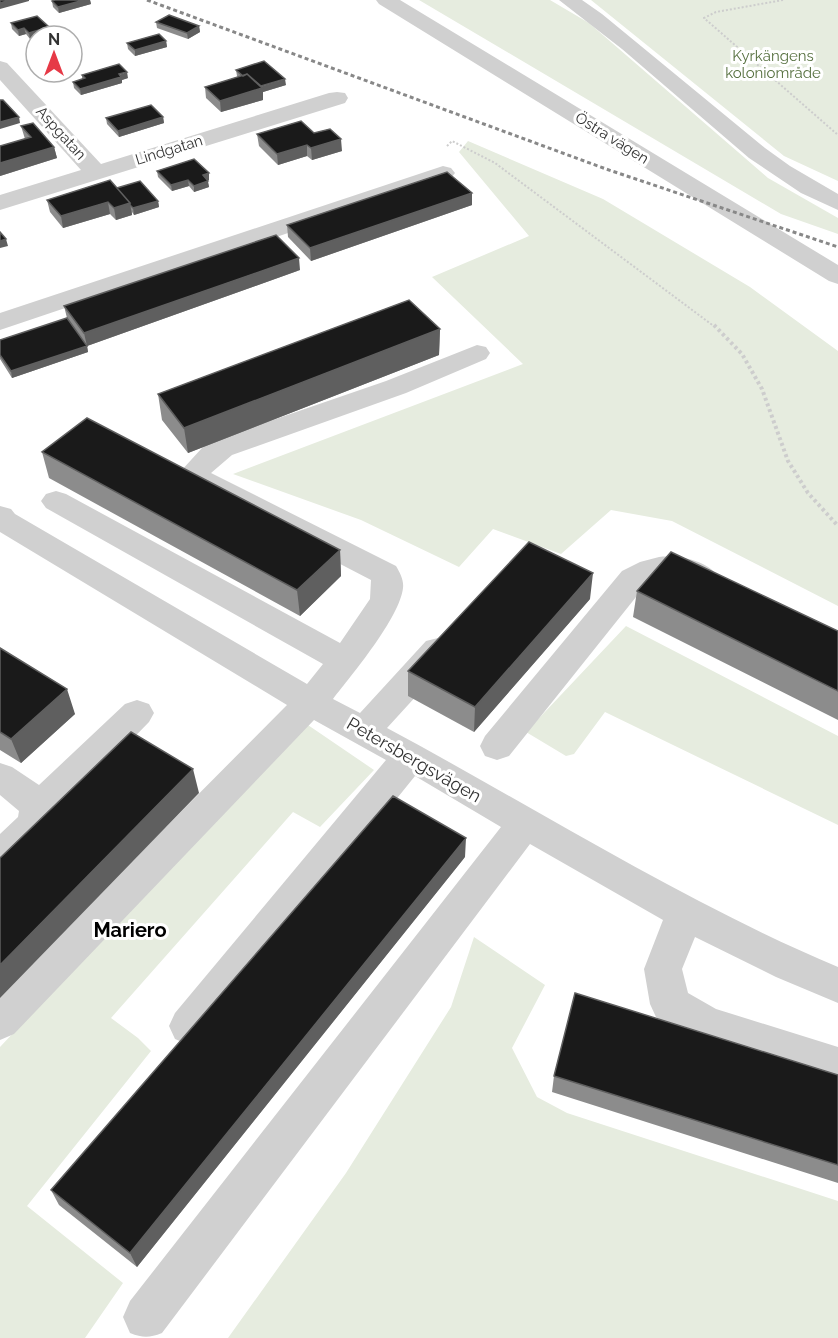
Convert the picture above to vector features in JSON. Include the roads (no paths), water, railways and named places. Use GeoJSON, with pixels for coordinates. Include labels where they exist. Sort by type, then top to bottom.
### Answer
{"type":"FeatureCollection","features":[{"type":"Feature","properties":{"kind":"street","name":"Östra vägen"},"geometry":{"type":"LineString","coordinates":[[386,0],[838,276]]}},
{"type":"Feature","properties":{"kind":"street"},"geometry":{"type":"LineString","coordinates":[[569,0],[638,52],[740,142],[777,169],[838,203]]}},
{"type":"Feature","properties":{"kind":"street","name":"Aspgatan"},"geometry":{"type":"LineString","coordinates":[[0,67],[96,173]]}},
{"type":"Feature","properties":{"kind":"street","name":"Lindgatan"},"geometry":{"type":"LineString","coordinates":[[0,202],[337,98]]}},
{"type":"Feature","properties":{"kind":"street"},"geometry":{"type":"LineString","coordinates":[[0,322],[443,173]]}},
{"type":"Feature","properties":{"kind":"street"},"geometry":{"type":"LineString","coordinates":[[0,1021],[311,702],[345,661],[385,601],[388,585],[385,574],[198,478],[195,472],[222,448],[396,387],[477,353]]}},
{"type":"Feature","properties":{"kind":"street"},"geometry":{"type":"LineString","coordinates":[[56,501],[345,661]]}},
{"type":"Feature","properties":{"kind":"street","name":"Petersbergsvägen"},"geometry":{"type":"LineString","coordinates":[[0,516],[4,521],[311,702],[464,787],[525,824],[789,966],[838,985]]}},
{"type":"Feature","properties":{"kind":"street"},"geometry":{"type":"LineString","coordinates":[[497,746],[633,579],[649,568],[685,570],[726,588]]}},
{"type":"Feature","properties":{"kind":"street"},"geometry":{"type":"LineString","coordinates":[[364,731],[460,626]]}},
{"type":"Feature","properties":{"kind":"street"},"geometry":{"type":"LineString","coordinates":[[37,806],[59,792],[137,713]]}},
{"type":"Feature","properties":{"kind":"street"},"geometry":{"type":"LineString","coordinates":[[189,1026],[409,758]]}},
{"type":"Feature","properties":{"kind":"street"},"geometry":{"type":"LineString","coordinates":[[0,777],[23,792],[37,806]]}},
{"type":"Feature","properties":{"kind":"street"},"geometry":{"type":"LineString","coordinates":[[0,857],[35,824],[37,806]]}},
{"type":"Feature","properties":{"kind":"street"},"geometry":{"type":"LineString","coordinates":[[146,1317],[525,824]]}},
{"type":"Feature","properties":{"kind":"street"},"geometry":{"type":"LineString","coordinates":[[685,912],[663,969],[670,1004],[706,1025],[838,1066]]}},
{"type":"Feature","properties":{"kind":"railway"},"geometry":{"type":"LineString","coordinates":[[147,0],[606,169],[838,247]]}},
{"type":"Feature","properties":{"kind":"district","name":"Mariero"},"geometry":{"type":"Point","coordinates":[130,930]}},
{"type":"Feature","properties":{"kind":"park label","name":"Kyrkängens koloniområde"},"geometry":{"type":"Point","coordinates":[773,64]}}]}
